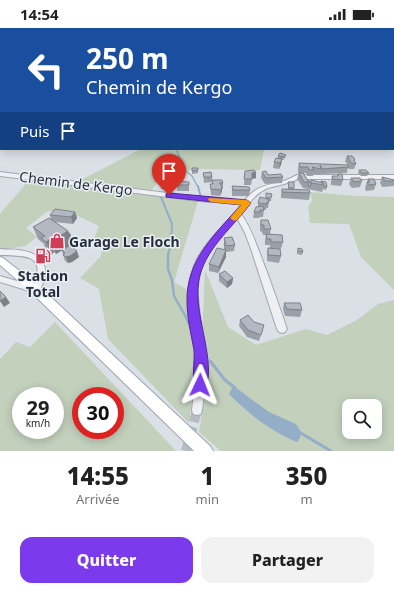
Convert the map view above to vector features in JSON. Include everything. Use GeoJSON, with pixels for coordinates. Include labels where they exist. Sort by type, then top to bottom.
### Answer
{"type":"FeatureCollection","features":[{"type":"Feature","properties":{"kind":"main road"},"geometry":{"type":"LineString","coordinates":[[0,260],[36,290],[205,451]]}},
{"type":"Feature","properties":{"kind":"street","name":"Chemin de Kergo"},"geometry":{"type":"LineString","coordinates":[[0,174],[199,199],[247,203]]}},
{"type":"Feature","properties":{"kind":"street"},"geometry":{"type":"LineString","coordinates":[[197,410],[201,361],[192,301],[194,280],[198,265],[205,252],[238,215],[254,193],[261,188],[289,182],[297,177],[394,177]]}},
{"type":"Feature","properties":{"kind":"street"},"geometry":{"type":"LineString","coordinates":[[238,215],[243,220],[282,329]]}},
{"type":"Feature","properties":{"kind":"street"},"geometry":{"type":"LineString","coordinates":[[0,252],[21,252],[34,256],[41,262],[42,276],[36,290],[0,280]]}},
{"type":"Feature","properties":{"kind":"green space"},"geometry":{"type":"Polygon","coordinates":[[[139,150],[264,150],[260,170],[194,169],[159,179],[152,190],[79,181],[139,150]]]}},
{"type":"Feature","properties":{"kind":"green space"},"geometry":{"type":"Polygon","coordinates":[[[29,180],[198,201],[174,282],[190,291],[196,366],[189,423],[108,339],[99,289],[80,278],[101,256],[102,248],[93,242],[99,226],[78,216],[48,211],[26,228],[37,237],[25,246],[0,250],[0,214],[29,180]]]}},
{"type":"Feature","properties":{"kind":"green space"},"geometry":{"type":"Polygon","coordinates":[[[310,192],[356,196],[394,197],[394,290],[361,257],[349,224],[310,223],[308,207],[312,200],[310,192]]]}},
{"type":"Feature","properties":{"kind":"green space"},"geometry":{"type":"Polygon","coordinates":[[[205,270],[228,327],[256,345],[306,329],[327,335],[357,320],[378,304],[394,300],[394,451],[221,451],[199,432],[208,376],[208,356],[202,338],[205,270]]]}},
{"type":"Feature","properties":{"kind":"green space"},"geometry":{"type":"Polygon","coordinates":[[[55,322],[116,387],[72,387],[72,439],[124,439],[124,396],[176,451],[0,451],[0,359],[16,342],[30,347],[55,322]]]}},
{"type":"Feature","properties":{"kind":"water"},"geometry":{"type":"Polygon","coordinates":[[[235,387],[269,412],[296,424],[301,432],[300,438],[297,442],[269,428],[243,408],[229,394],[232,388],[235,387]]]}},
{"type":"Feature","properties":{"kind":"building"},"geometry":{"type":"Polygon","coordinates":[[[280,153],[286,155],[284,157],[278,156],[280,153]]]}},
{"type":"Feature","properties":{"kind":"building"},"geometry":{"type":"Polygon","coordinates":[[[347,156],[352,156],[355,159],[356,164],[351,163],[347,156]]]}},
{"type":"Feature","properties":{"kind":"building"},"geometry":{"type":"Polygon","coordinates":[[[276,158],[282,159],[280,163],[274,162],[276,158]]]}},
{"type":"Feature","properties":{"kind":"building"},"geometry":{"type":"Polygon","coordinates":[[[299,163],[347,165],[349,167],[322,169],[320,165],[321,169],[312,167],[314,170],[309,170],[308,167],[300,167],[299,163]]]}},
{"type":"Feature","properties":{"kind":"building"},"geometry":{"type":"Polygon","coordinates":[[[192,168],[198,168],[198,170],[192,171],[192,168]]]}},
{"type":"Feature","properties":{"kind":"building"},"geometry":{"type":"Polygon","coordinates":[[[254,170],[256,172],[252,173],[252,179],[244,179],[245,171],[254,170]]]}},
{"type":"Feature","properties":{"kind":"building"},"geometry":{"type":"Polygon","coordinates":[[[359,170],[366,170],[369,173],[362,173],[359,170]]]}},
{"type":"Feature","properties":{"kind":"building"},"geometry":{"type":"Polygon","coordinates":[[[266,171],[268,175],[281,174],[283,177],[266,178],[262,172],[266,171]]]}},
{"type":"Feature","properties":{"kind":"building"},"geometry":{"type":"Polygon","coordinates":[[[211,172],[212,177],[204,177],[203,173],[211,172]]]}},
{"type":"Feature","properties":{"kind":"building"},"geometry":{"type":"Polygon","coordinates":[[[299,173],[303,173],[309,182],[304,182],[299,173]]]}},
{"type":"Feature","properties":{"kind":"building"},"geometry":{"type":"Polygon","coordinates":[[[338,174],[342,174],[343,180],[333,179],[332,176],[338,176],[338,174]]]}},
{"type":"Feature","properties":{"kind":"building"},"geometry":{"type":"Polygon","coordinates":[[[164,177],[166,177],[165,179],[172,181],[171,184],[160,183],[164,177]]]}},
{"type":"Feature","properties":{"kind":"building"},"geometry":{"type":"Polygon","coordinates":[[[382,177],[394,180],[394,181],[385,181],[382,177]]]}},
{"type":"Feature","properties":{"kind":"building"},"geometry":{"type":"Polygon","coordinates":[[[351,178],[360,178],[362,181],[354,182],[351,178]]]}},
{"type":"Feature","properties":{"kind":"building"},"geometry":{"type":"Polygon","coordinates":[[[368,179],[374,179],[376,184],[369,185],[367,182],[370,182],[368,179]]]}},
{"type":"Feature","properties":{"kind":"building"},"geometry":{"type":"Polygon","coordinates":[[[212,180],[222,180],[223,183],[219,183],[222,186],[221,190],[211,189],[210,184],[213,184],[212,180]]]}},
{"type":"Feature","properties":{"kind":"building"},"geometry":{"type":"Polygon","coordinates":[[[311,180],[323,183],[324,185],[311,183],[311,180]]]}},
{"type":"Feature","properties":{"kind":"building"},"geometry":{"type":"Polygon","coordinates":[[[177,181],[189,182],[189,185],[177,185],[177,181]]]}},
{"type":"Feature","properties":{"kind":"building"},"geometry":{"type":"Polygon","coordinates":[[[321,181],[326,182],[327,187],[324,186],[321,181]]]}},
{"type":"Feature","properties":{"kind":"building"},"geometry":{"type":"Polygon","coordinates":[[[288,182],[294,182],[294,188],[289,188],[288,182]]]}},
{"type":"Feature","properties":{"kind":"building"},"geometry":{"type":"Polygon","coordinates":[[[232,186],[249,187],[250,190],[233,190],[232,186]]]}},
{"type":"Feature","properties":{"kind":"building"},"geometry":{"type":"Polygon","coordinates":[[[282,189],[309,190],[310,193],[282,192],[282,189]]]}},
{"type":"Feature","properties":{"kind":"building"},"geometry":{"type":"Polygon","coordinates":[[[266,193],[272,194],[271,198],[266,198],[266,193]]]}},
{"type":"Feature","properties":{"kind":"building"},"geometry":{"type":"Polygon","coordinates":[[[260,197],[268,199],[269,202],[267,202],[267,204],[258,203],[260,197]]]}},
{"type":"Feature","properties":{"kind":"building"},"geometry":{"type":"Polygon","coordinates":[[[263,206],[264,210],[254,212],[256,207],[263,206]]]}},
{"type":"Feature","properties":{"kind":"building"},"geometry":{"type":"Polygon","coordinates":[[[55,209],[75,212],[71,217],[50,215],[55,209]]]}},
{"type":"Feature","properties":{"kind":"building"},"geometry":{"type":"Polygon","coordinates":[[[49,218],[68,231],[52,241],[49,240],[46,242],[41,238],[45,236],[33,227],[49,218]]]}},
{"type":"Feature","properties":{"kind":"building"},"geometry":{"type":"Polygon","coordinates":[[[261,220],[268,220],[271,229],[264,229],[264,225],[261,225],[261,220]]]}},
{"type":"Feature","properties":{"kind":"building"},"geometry":{"type":"Polygon","coordinates":[[[266,234],[282,235],[283,242],[271,242],[271,239],[267,239],[266,234]]]}},
{"type":"Feature","properties":{"kind":"building"},"geometry":{"type":"Polygon","coordinates":[[[232,237],[235,245],[225,246],[224,244],[226,244],[224,238],[232,237]]]}},
{"type":"Feature","properties":{"kind":"building"},"geometry":{"type":"Polygon","coordinates":[[[70,245],[77,251],[66,257],[63,255],[65,253],[62,251],[70,245]]]}},
{"type":"Feature","properties":{"kind":"building"},"geometry":{"type":"Polygon","coordinates":[[[46,248],[49,251],[39,258],[35,255],[46,248]]]}},
{"type":"Feature","properties":{"kind":"building"},"geometry":{"type":"Polygon","coordinates":[[[217,248],[226,250],[219,267],[209,264],[217,248]]]}},
{"type":"Feature","properties":{"kind":"building"},"geometry":{"type":"Polygon","coordinates":[[[268,248],[280,249],[281,256],[268,255],[268,248]]]}},
{"type":"Feature","properties":{"kind":"building"},"geometry":{"type":"Polygon","coordinates":[[[298,248],[302,249],[303,252],[298,251],[298,248]]]}},
{"type":"Feature","properties":{"kind":"building"},"geometry":{"type":"Polygon","coordinates":[[[225,271],[233,278],[227,282],[219,274],[225,271]]]}},
{"type":"Feature","properties":{"kind":"building"},"geometry":{"type":"Polygon","coordinates":[[[0,291],[6,297],[0,301],[0,291]]]}},
{"type":"Feature","properties":{"kind":"building"},"geometry":{"type":"Polygon","coordinates":[[[284,303],[300,303],[302,310],[287,309],[284,303]]]}},
{"type":"Feature","properties":{"kind":"building"},"geometry":{"type":"Polygon","coordinates":[[[248,315],[254,322],[264,325],[261,335],[248,330],[240,320],[248,315]]]}},
{"type":"Feature","properties":{"kind":"waterway"},"geometry":{"type":"LineString","coordinates":[[176,150],[186,171],[192,176],[198,187]]}},
{"type":"Feature","properties":{"kind":"waterway"},"geometry":{"type":"LineString","coordinates":[[198,186],[201,198]]}},
{"type":"Feature","properties":{"kind":"waterway"},"geometry":{"type":"LineString","coordinates":[[161,197],[172,224],[171,243],[168,255]]}},
{"type":"Feature","properties":{"kind":"waterway"},"geometry":{"type":"LineString","coordinates":[[168,255],[168,269],[172,280],[174,296],[186,317],[196,341]]}},
{"type":"Feature","properties":{"kind":"waterway"},"geometry":{"type":"LineString","coordinates":[[210,361],[225,380],[235,388]]}},
{"type":"Feature","properties":{"kind":"waterway"},"geometry":{"type":"LineString","coordinates":[[299,432],[331,451]]}},
{"type":"Feature","properties":{"kind":"tunnel"},"geometry":{"type":"LineString","coordinates":[[186,451],[197,410]]}},
{"type":"Feature","properties":{"kind":"slow traffic"},"geometry":{"type":"LineString","coordinates":[[211,200],[247,203],[234,218]]}},
{"type":"Feature","properties":{"kind":"place","name":"Garage Le Floch"},"geometry":{"type":"Point","coordinates":[57,241]}},
{"type":"Feature","properties":{"kind":"place","name":"Station Total"},"geometry":{"type":"Point","coordinates":[43,256]}},
{"type":"Feature","properties":{"kind":"route"},"geometry":{"type":"LineString","coordinates":[[169,195],[247,203],[205,252],[198,265],[195,275],[192,301],[201,361],[200,385]]}}]}
